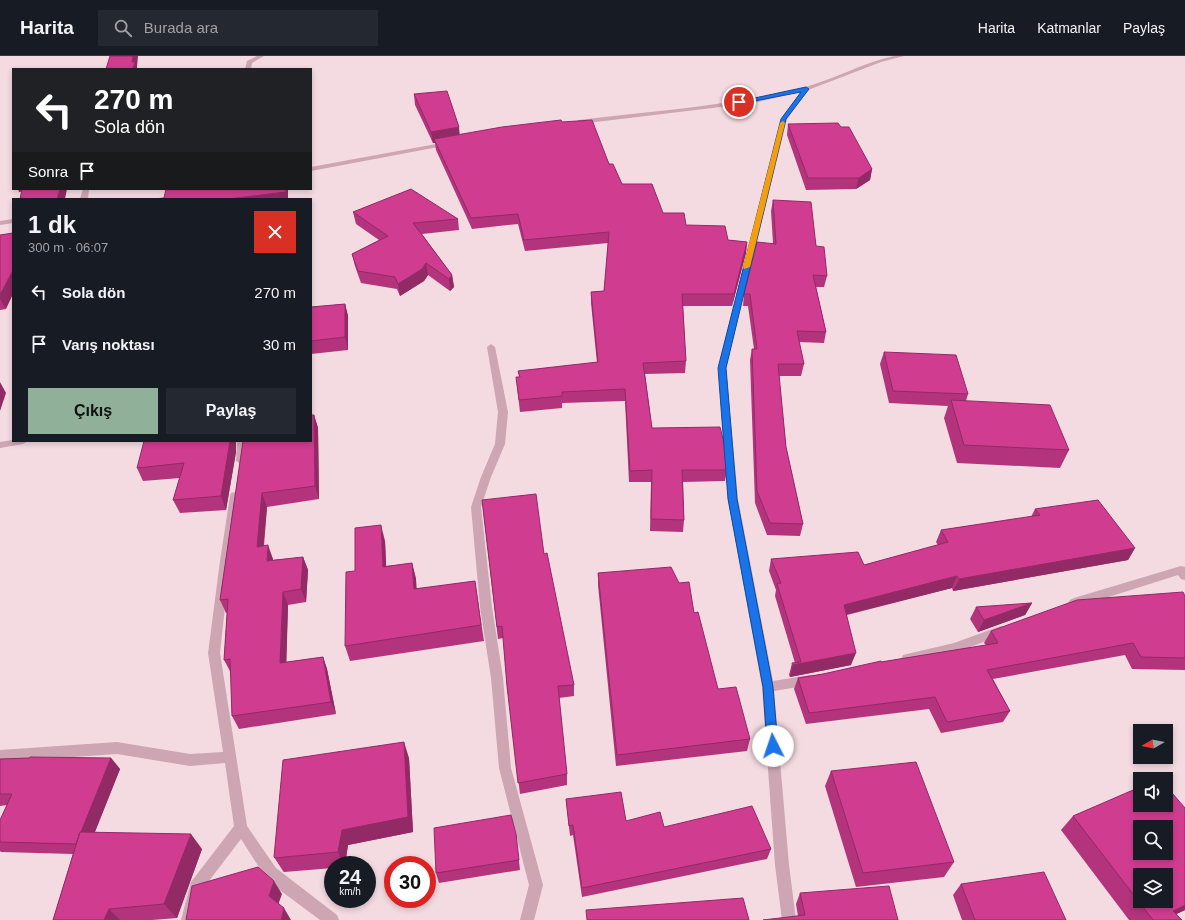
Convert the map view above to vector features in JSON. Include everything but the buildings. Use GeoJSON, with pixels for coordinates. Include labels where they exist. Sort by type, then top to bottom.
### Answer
{"type":"FeatureCollection","features":[{"type":"Feature","properties":{"kind":"street"},"geometry":{"type":"LineString","coordinates":[[248,68],[249,62],[261,56]]}},
{"type":"Feature","properties":{"kind":"street"},"geometry":{"type":"LineString","coordinates":[[574,123],[754,100],[806,89],[879,61],[901,56]]}},
{"type":"Feature","properties":{"kind":"street"},"geometry":{"type":"LineString","coordinates":[[789,920],[782,865],[768,687],[733,499],[722,368],[784,119],[806,89]]}},
{"type":"Feature","properties":{"kind":"street"},"geometry":{"type":"LineString","coordinates":[[312,168],[452,143]]}},
{"type":"Feature","properties":{"kind":"street"},"geometry":{"type":"LineString","coordinates":[[0,223],[12,221]]}},
{"type":"Feature","properties":{"kind":"street"},"geometry":{"type":"LineString","coordinates":[[491,347],[503,412],[500,444],[486,477],[476,507],[486,606],[497,678],[505,768],[536,885],[527,920]]}},
{"type":"Feature","properties":{"kind":"street"},"geometry":{"type":"LineString","coordinates":[[2,444],[16,442]]}},
{"type":"Feature","properties":{"kind":"street"},"geometry":{"type":"LineString","coordinates":[[242,442],[242,452],[225,561],[214,653],[241,828],[271,873],[332,920]]}},
{"type":"Feature","properties":{"kind":"street"},"geometry":{"type":"LineString","coordinates":[[1065,607],[1095,596],[1181,570],[1185,576]]}},
{"type":"Feature","properties":{"kind":"street"},"geometry":{"type":"LineString","coordinates":[[894,662],[954,648],[1013,626]]}},
{"type":"Feature","properties":{"kind":"street"},"geometry":{"type":"LineString","coordinates":[[768,687],[819,679]]}},
{"type":"Feature","properties":{"kind":"street"},"geometry":{"type":"LineString","coordinates":[[0,756],[117,748],[190,760],[229,758]]}},
{"type":"Feature","properties":{"kind":"street"},"geometry":{"type":"LineString","coordinates":[[188,920],[196,887],[241,828]]}},
{"type":"Feature","properties":{"kind":"slow traffic"},"geometry":{"type":"LineString","coordinates":[[746,267],[783,123]]}},
{"type":"Feature","properties":{"kind":"route"},"geometry":{"type":"LineString","coordinates":[[739,102],[806,89],[784,119],[722,368],[733,499],[768,687],[773,746]]}}]}
